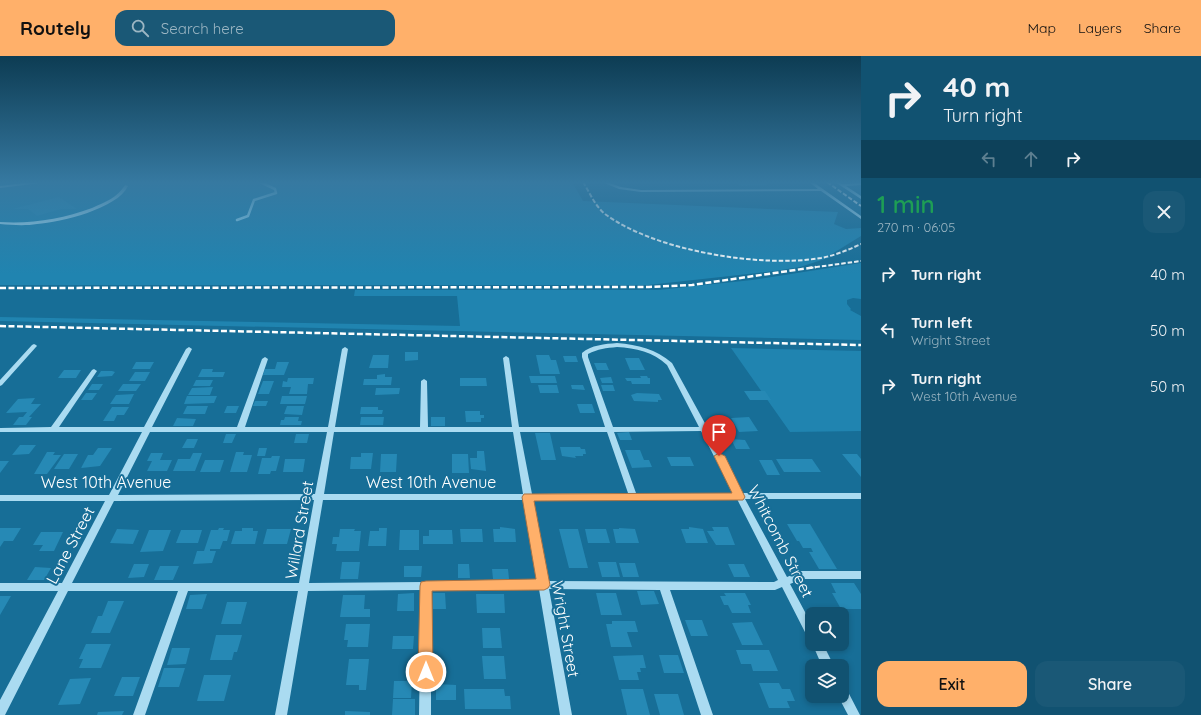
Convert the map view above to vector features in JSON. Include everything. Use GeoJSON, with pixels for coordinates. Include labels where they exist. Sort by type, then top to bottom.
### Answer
{"type":"FeatureCollection","features":[{"type":"Feature","properties":{"kind":"street"},"geometry":{"type":"LineString","coordinates":[[0,223],[47,222],[77,216],[84,213]]}},
{"type":"Feature","properties":{"kind":"street"},"geometry":{"type":"LineString","coordinates":[[0,384],[34,346]]}},
{"type":"Feature","properties":{"kind":"street","name":"Whitcomb Street"},"geometry":{"type":"LineString","coordinates":[[610,429],[585,357],[585,353],[604,347],[628,347],[644,349],[663,356],[670,364],[706,430],[805,622]]}},
{"type":"Feature","properties":{"kind":"street","name":"Lane Street"},"geometry":{"type":"LineString","coordinates":[[0,712],[189,349]]}},
{"type":"Feature","properties":{"kind":"street","name":"Willard Street"},"geometry":{"type":"LineString","coordinates":[[281,715],[345,350]]}},
{"type":"Feature","properties":{"kind":"street","name":"Wright Street"},"geometry":{"type":"LineString","coordinates":[[506,358],[516,429],[566,715]]}},
{"type":"Feature","properties":{"kind":"street"},"geometry":{"type":"LineString","coordinates":[[240,430],[265,359]]}},
{"type":"Feature","properties":{"kind":"street"},"geometry":{"type":"LineString","coordinates":[[53,430],[94,371]]}},
{"type":"Feature","properties":{"kind":"street"},"geometry":{"type":"LineString","coordinates":[[424,381],[424,429]]}},
{"type":"Feature","properties":{"kind":"street"},"geometry":{"type":"LineString","coordinates":[[610,429],[633,497]]}},
{"type":"Feature","properties":{"kind":"street"},"geometry":{"type":"LineString","coordinates":[[0,430],[706,430]]}},
{"type":"Feature","properties":{"kind":"street","name":"West 10th Avenue"},"geometry":{"type":"LineString","coordinates":[[0,498],[861,496]]}},
{"type":"Feature","properties":{"kind":"street"},"geometry":{"type":"LineString","coordinates":[[0,587],[544,585],[775,586],[801,575],[861,575]]}},
{"type":"Feature","properties":{"kind":"street"},"geometry":{"type":"LineString","coordinates":[[425,715],[426,586]]}},
{"type":"Feature","properties":{"kind":"street"},"geometry":{"type":"LineString","coordinates":[[663,586],[708,715]]}},
{"type":"Feature","properties":{"kind":"street"},"geometry":{"type":"LineString","coordinates":[[139,715],[184,587]]}},
{"type":"Feature","properties":{"kind":"street"},"geometry":{"type":"LineString","coordinates":[[848,703],[854,715]]}},
{"type":"Feature","properties":{"kind":"shaded area"},"geometry":{"type":"Polygon","coordinates":[[[0,213],[838,213],[834,224],[846,229],[861,228],[861,236],[827,257],[834,256],[800,267],[648,285],[0,285],[0,213]]]}},
{"type":"Feature","properties":{"kind":"shaded area"},"geometry":{"type":"Polygon","coordinates":[[[861,263],[861,299],[853,298],[847,300],[847,304],[851,309],[850,310],[861,316],[861,340],[0,321],[0,317],[460,326],[457,296],[354,296],[355,290],[658,290],[752,280],[861,263]]]}},
{"type":"Feature","properties":{"kind":"shaded area"},"geometry":{"type":"Polygon","coordinates":[[[731,348],[861,351],[861,431],[790,432],[731,348]]]}},
{"type":"Feature","properties":{"kind":"building"},"geometry":{"type":"Polygon","coordinates":[[[33,213],[48,213],[37,216],[33,213]]]}},
{"type":"Feature","properties":{"kind":"building"},"geometry":{"type":"Polygon","coordinates":[[[405,352],[418,352],[418,360],[405,361],[405,352]]]}},
{"type":"Feature","properties":{"kind":"building"},"geometry":{"type":"Polygon","coordinates":[[[373,355],[389,355],[388,368],[369,368],[373,355]]]}},
{"type":"Feature","properties":{"kind":"building"},"geometry":{"type":"Polygon","coordinates":[[[536,355],[549,355],[551,360],[556,360],[560,374],[540,374],[536,355]]]}},
{"type":"Feature","properties":{"kind":"building"},"geometry":{"type":"Polygon","coordinates":[[[563,356],[576,356],[578,362],[565,362],[563,356]]]}},
{"type":"Feature","properties":{"kind":"building"},"geometry":{"type":"Polygon","coordinates":[[[625,358],[639,358],[645,370],[630,370],[625,358]]]}},
{"type":"Feature","properties":{"kind":"building"},"geometry":{"type":"Polygon","coordinates":[[[136,362],[154,362],[150,369],[132,369],[136,362]]]}},
{"type":"Feature","properties":{"kind":"building"},"geometry":{"type":"Polygon","coordinates":[[[277,362],[289,362],[284,375],[263,375],[265,369],[275,369],[277,362]]]}},
{"type":"Feature","properties":{"kind":"building"},"geometry":{"type":"Polygon","coordinates":[[[594,363],[606,363],[609,370],[597,370],[594,363]]]}},
{"type":"Feature","properties":{"kind":"building"},"geometry":{"type":"Polygon","coordinates":[[[202,369],[213,369],[212,372],[225,372],[223,377],[198,377],[202,369]]]}},
{"type":"Feature","properties":{"kind":"building"},"geometry":{"type":"Polygon","coordinates":[[[64,370],[81,370],[76,378],[58,378],[64,370]]]}},
{"type":"Feature","properties":{"kind":"building"},"geometry":{"type":"Polygon","coordinates":[[[101,371],[115,372],[112,376],[97,377],[101,371]]]}},
{"type":"Feature","properties":{"kind":"building"},"geometry":{"type":"Polygon","coordinates":[[[135,372],[150,372],[145,381],[129,381],[135,372]]]}},
{"type":"Feature","properties":{"kind":"building"},"geometry":{"type":"Polygon","coordinates":[[[385,374],[385,377],[392,377],[391,385],[363,385],[364,379],[377,379],[377,375],[385,374]]]}},
{"type":"Feature","properties":{"kind":"building"},"geometry":{"type":"Polygon","coordinates":[[[529,376],[555,376],[557,383],[531,383],[529,376]]]}},
{"type":"Feature","properties":{"kind":"building"},"geometry":{"type":"Polygon","coordinates":[[[640,376],[647,376],[650,378],[650,384],[632,384],[631,381],[627,381],[625,378],[641,378],[640,376]]]}},
{"type":"Feature","properties":{"kind":"building"},"geometry":{"type":"Polygon","coordinates":[[[611,377],[613,383],[602,383],[600,378],[611,377]]]}},
{"type":"Feature","properties":{"kind":"building"},"geometry":{"type":"Polygon","coordinates":[[[288,378],[314,378],[313,384],[308,384],[307,394],[289,394],[291,387],[282,387],[283,381],[287,382],[288,378]]]}},
{"type":"Feature","properties":{"kind":"building"},"geometry":{"type":"Polygon","coordinates":[[[460,378],[486,378],[487,386],[460,386],[460,378]]]}},
{"type":"Feature","properties":{"kind":"building"},"geometry":{"type":"Polygon","coordinates":[[[196,380],[213,380],[210,386],[193,386],[196,380]]]}},
{"type":"Feature","properties":{"kind":"building"},"geometry":{"type":"Polygon","coordinates":[[[263,381],[274,381],[269,394],[258,394],[263,381]]]}},
{"type":"Feature","properties":{"kind":"building"},"geometry":{"type":"Polygon","coordinates":[[[92,384],[103,384],[99,390],[88,390],[92,384]]]}},
{"type":"Feature","properties":{"kind":"building"},"geometry":{"type":"Polygon","coordinates":[[[123,384],[141,384],[136,391],[118,391],[123,384]]]}},
{"type":"Feature","properties":{"kind":"building"},"geometry":{"type":"Polygon","coordinates":[[[538,385],[557,385],[559,393],[540,393],[538,385]]]}},
{"type":"Feature","properties":{"kind":"building"},"geometry":{"type":"Polygon","coordinates":[[[571,385],[583,385],[585,390],[572,389],[571,385]]]}},
{"type":"Feature","properties":{"kind":"building"},"geometry":{"type":"Polygon","coordinates":[[[601,385],[613,385],[615,391],[603,391],[601,385]]]}},
{"type":"Feature","properties":{"kind":"building"},"geometry":{"type":"Polygon","coordinates":[[[213,387],[210,395],[188,395],[192,388],[213,387]]]}},
{"type":"Feature","properties":{"kind":"building"},"geometry":{"type":"Polygon","coordinates":[[[376,388],[400,388],[399,394],[375,395],[376,388]]]}},
{"type":"Feature","properties":{"kind":"building"},"geometry":{"type":"Polygon","coordinates":[[[744,391],[765,391],[771,400],[750,400],[744,391]]]}},
{"type":"Feature","properties":{"kind":"building"},"geometry":{"type":"Polygon","coordinates":[[[86,393],[97,393],[92,400],[81,400],[86,393]]]}},
{"type":"Feature","properties":{"kind":"building"},"geometry":{"type":"Polygon","coordinates":[[[637,393],[659,394],[662,400],[658,400],[658,402],[634,401],[631,395],[637,393]]]}},
{"type":"Feature","properties":{"kind":"building"},"geometry":{"type":"Polygon","coordinates":[[[134,394],[129,404],[110,404],[116,395],[134,394]]]}},
{"type":"Feature","properties":{"kind":"building"},"geometry":{"type":"Polygon","coordinates":[[[187,396],[217,396],[214,403],[184,404],[187,396]]]}},
{"type":"Feature","properties":{"kind":"building"},"geometry":{"type":"Polygon","coordinates":[[[282,396],[307,396],[305,404],[280,404],[282,396]]]}},
{"type":"Feature","properties":{"kind":"building"},"geometry":{"type":"Polygon","coordinates":[[[35,398],[31,404],[41,404],[29,417],[32,417],[26,425],[13,425],[19,417],[23,417],[27,412],[6,413],[18,399],[35,398]]]}},
{"type":"Feature","properties":{"kind":"building"},"geometry":{"type":"Polygon","coordinates":[[[255,401],[268,401],[266,406],[253,406],[255,401]]]}},
{"type":"Feature","properties":{"kind":"building"},"geometry":{"type":"Polygon","coordinates":[[[577,404],[592,404],[595,413],[580,413],[577,404]]]}},
{"type":"Feature","properties":{"kind":"building"},"geometry":{"type":"Polygon","coordinates":[[[187,406],[208,406],[205,414],[183,414],[187,406]]]}},
{"type":"Feature","properties":{"kind":"building"},"geometry":{"type":"Polygon","coordinates":[[[227,406],[239,406],[236,413],[224,413],[227,406]]]}},
{"type":"Feature","properties":{"kind":"building"},"geometry":{"type":"Polygon","coordinates":[[[287,406],[304,406],[302,415],[284,414],[287,406]]]}},
{"type":"Feature","properties":{"kind":"building"},"geometry":{"type":"Polygon","coordinates":[[[112,407],[129,407],[124,415],[117,415],[114,421],[103,421],[112,407]]]}},
{"type":"Feature","properties":{"kind":"building"},"geometry":{"type":"Polygon","coordinates":[[[361,407],[378,407],[378,410],[383,410],[382,414],[360,414],[361,407]]]}},
{"type":"Feature","properties":{"kind":"building"},"geometry":{"type":"Polygon","coordinates":[[[465,411],[480,411],[480,415],[484,415],[484,418],[481,418],[481,422],[466,422],[465,411]]]}},
{"type":"Feature","properties":{"kind":"building"},"geometry":{"type":"Polygon","coordinates":[[[285,417],[299,417],[298,421],[302,421],[301,425],[280,425],[281,420],[284,420],[285,417]]]}},
{"type":"Feature","properties":{"kind":"building"},"geometry":{"type":"Polygon","coordinates":[[[361,417],[384,417],[383,425],[360,425],[361,417]]]}},
{"type":"Feature","properties":{"kind":"building"},"geometry":{"type":"Polygon","coordinates":[[[431,417],[445,417],[445,426],[431,426],[431,417]]]}},
{"type":"Feature","properties":{"kind":"building"},"geometry":{"type":"Polygon","coordinates":[[[749,417],[758,431],[739,432],[731,418],[749,417]]]}},
{"type":"Feature","properties":{"kind":"building"},"geometry":{"type":"Polygon","coordinates":[[[177,418],[196,419],[193,426],[173,426],[177,418]]]}},
{"type":"Feature","properties":{"kind":"building"},"geometry":{"type":"Polygon","coordinates":[[[629,432],[632,440],[620,440],[617,433],[629,432]]]}},
{"type":"Feature","properties":{"kind":"building"},"geometry":{"type":"Polygon","coordinates":[[[535,433],[550,433],[556,460],[541,460],[535,433]]]}},
{"type":"Feature","properties":{"kind":"building"},"geometry":{"type":"Polygon","coordinates":[[[226,434],[236,434],[232,443],[223,443],[226,434]]]}},
{"type":"Feature","properties":{"kind":"building"},"geometry":{"type":"Polygon","coordinates":[[[296,434],[309,434],[307,443],[294,443],[296,434]]]}},
{"type":"Feature","properties":{"kind":"building"},"geometry":{"type":"Polygon","coordinates":[[[187,439],[198,439],[194,448],[182,448],[187,439]]]}},
{"type":"Feature","properties":{"kind":"building"},"geometry":{"type":"Polygon","coordinates":[[[731,439],[745,440],[750,449],[736,449],[731,439]]]}},
{"type":"Feature","properties":{"kind":"building"},"geometry":{"type":"Polygon","coordinates":[[[20,445],[36,445],[29,454],[12,455],[20,445]]]}},
{"type":"Feature","properties":{"kind":"building"},"geometry":{"type":"Polygon","coordinates":[[[560,447],[580,447],[581,449],[585,449],[586,454],[583,454],[583,456],[575,456],[576,458],[562,456],[560,447]]]}},
{"type":"Feature","properties":{"kind":"building"},"geometry":{"type":"Polygon","coordinates":[[[98,448],[112,448],[100,466],[81,468],[88,455],[93,455],[98,448]]]}},
{"type":"Feature","properties":{"kind":"building"},"geometry":{"type":"Polygon","coordinates":[[[259,448],[267,448],[265,456],[257,456],[259,448]]]}},
{"type":"Feature","properties":{"kind":"building"},"geometry":{"type":"Polygon","coordinates":[[[625,450],[640,450],[644,460],[649,460],[652,467],[632,468],[625,450]]]}},
{"type":"Feature","properties":{"kind":"building"},"geometry":{"type":"Polygon","coordinates":[[[477,451],[484,451],[486,471],[471,469],[470,458],[477,458],[477,451]]]}},
{"type":"Feature","properties":{"kind":"building"},"geometry":{"type":"Polygon","coordinates":[[[47,452],[55,452],[53,455],[61,455],[47,474],[34,474],[47,452]]]}},
{"type":"Feature","properties":{"kind":"building"},"geometry":{"type":"Polygon","coordinates":[[[236,452],[244,452],[243,455],[252,455],[247,472],[230,472],[236,452]]]}},
{"type":"Feature","properties":{"kind":"building"},"geometry":{"type":"Polygon","coordinates":[[[151,453],[163,453],[160,460],[172,460],[167,471],[147,471],[152,461],[147,461],[151,453]]]}},
{"type":"Feature","properties":{"kind":"building"},"geometry":{"type":"Polygon","coordinates":[[[193,453],[202,453],[195,471],[173,471],[178,459],[190,459],[193,453]]]}},
{"type":"Feature","properties":{"kind":"building"},"geometry":{"type":"Polygon","coordinates":[[[361,453],[373,453],[371,469],[350,469],[351,457],[361,457],[361,453]]]}},
{"type":"Feature","properties":{"kind":"building"},"geometry":{"type":"Polygon","coordinates":[[[64,454],[78,454],[69,469],[54,469],[64,454]]]}},
{"type":"Feature","properties":{"kind":"building"},"geometry":{"type":"Polygon","coordinates":[[[381,454],[397,454],[396,472],[380,472],[381,454]]]}},
{"type":"Feature","properties":{"kind":"building"},"geometry":{"type":"Polygon","coordinates":[[[452,454],[468,454],[469,473],[452,473],[452,454]]]}},
{"type":"Feature","properties":{"kind":"building"},"geometry":{"type":"Polygon","coordinates":[[[842,454],[857,454],[861,459],[861,477],[842,454]]]}},
{"type":"Feature","properties":{"kind":"building"},"geometry":{"type":"Polygon","coordinates":[[[272,456],[280,456],[276,471],[271,471],[270,474],[258,474],[262,458],[271,458],[272,456]]]}},
{"type":"Feature","properties":{"kind":"building"},"geometry":{"type":"Polygon","coordinates":[[[667,457],[690,457],[694,466],[671,466],[667,457]]]}},
{"type":"Feature","properties":{"kind":"building"},"geometry":{"type":"Polygon","coordinates":[[[285,459],[305,459],[303,472],[283,472],[285,459]]]}},
{"type":"Feature","properties":{"kind":"building"},"geometry":{"type":"Polygon","coordinates":[[[776,459],[812,459],[821,472],[784,472],[776,459]]]}},
{"type":"Feature","properties":{"kind":"building"},"geometry":{"type":"Polygon","coordinates":[[[205,460],[224,460],[220,472],[200,472],[205,460]]]}},
{"type":"Feature","properties":{"kind":"building"},"geometry":{"type":"Polygon","coordinates":[[[759,460],[772,460],[780,475],[767,475],[759,460]]]}},
{"type":"Feature","properties":{"kind":"building"},"geometry":{"type":"Polygon","coordinates":[[[0,461],[9,461],[0,473],[0,461]]]}},
{"type":"Feature","properties":{"kind":"building"},"geometry":{"type":"Polygon","coordinates":[[[787,524],[810,524],[837,569],[819,569],[809,552],[813,552],[811,548],[803,548],[787,524]]]}},
{"type":"Feature","properties":{"kind":"building"},"geometry":{"type":"Polygon","coordinates":[[[500,527],[515,529],[516,542],[494,542],[493,529],[500,529],[500,527]]]}},
{"type":"Feature","properties":{"kind":"building"},"geometry":{"type":"Polygon","coordinates":[[[689,527],[703,529],[708,543],[686,543],[681,529],[689,529],[689,527]]]}},
{"type":"Feature","properties":{"kind":"building"},"geometry":{"type":"Polygon","coordinates":[[[712,527],[728,527],[735,545],[716,545],[707,531],[714,531],[712,527]]]}},
{"type":"Feature","properties":{"kind":"building"},"geometry":{"type":"Polygon","coordinates":[[[0,528],[21,528],[13,541],[4,541],[0,547],[0,528]]]}},
{"type":"Feature","properties":{"kind":"building"},"geometry":{"type":"Polygon","coordinates":[[[219,528],[224,528],[223,530],[230,530],[227,541],[223,541],[220,549],[210,549],[210,551],[216,551],[212,563],[193,564],[197,551],[204,551],[211,530],[218,530],[219,528]]]}},
{"type":"Feature","properties":{"kind":"building"},"geometry":{"type":"Polygon","coordinates":[[[242,528],[253,528],[253,531],[258,531],[255,544],[231,544],[235,531],[242,531],[242,528]]]}},
{"type":"Feature","properties":{"kind":"building"},"geometry":{"type":"Polygon","coordinates":[[[379,528],[387,528],[386,546],[368,546],[370,531],[379,531],[379,528]]]}},
{"type":"Feature","properties":{"kind":"building"},"geometry":{"type":"Polygon","coordinates":[[[117,529],[139,530],[133,544],[110,543],[117,529]]]}},
{"type":"Feature","properties":{"kind":"building"},"geometry":{"type":"Polygon","coordinates":[[[267,529],[291,529],[287,544],[263,544],[267,529]]]}},
{"type":"Feature","properties":{"kind":"building"},"geometry":{"type":"Polygon","coordinates":[[[340,529],[355,529],[354,531],[361,531],[359,551],[336,551],[337,544],[332,544],[333,537],[339,537],[340,529]]]}},
{"type":"Feature","properties":{"kind":"building"},"geometry":{"type":"Polygon","coordinates":[[[460,529],[482,529],[483,542],[461,542],[460,529]]]}},
{"type":"Feature","properties":{"kind":"building"},"geometry":{"type":"Polygon","coordinates":[[[559,529],[578,529],[588,568],[569,568],[559,529]]]}},
{"type":"Feature","properties":{"kind":"building"},"geometry":{"type":"Polygon","coordinates":[[[585,529],[606,529],[610,543],[588,543],[585,529]]]}},
{"type":"Feature","properties":{"kind":"building"},"geometry":{"type":"Polygon","coordinates":[[[613,529],[635,529],[639,543],[616,543],[613,529]]]}},
{"type":"Feature","properties":{"kind":"building"},"geometry":{"type":"Polygon","coordinates":[[[149,530],[171,530],[163,551],[140,552],[149,530]]]}},
{"type":"Feature","properties":{"kind":"building"},"geometry":{"type":"Polygon","coordinates":[[[181,530],[202,530],[198,543],[176,543],[181,530]]]}},
{"type":"Feature","properties":{"kind":"building"},"geometry":{"type":"Polygon","coordinates":[[[400,530],[419,530],[419,550],[399,550],[400,530]]]}},
{"type":"Feature","properties":{"kind":"building"},"geometry":{"type":"Polygon","coordinates":[[[429,530],[452,530],[453,544],[423,544],[423,536],[429,536],[429,530]]]}},
{"type":"Feature","properties":{"kind":"building"},"geometry":{"type":"Polygon","coordinates":[[[41,532],[63,532],[54,551],[39,551],[43,545],[33,545],[41,532]]]}},
{"type":"Feature","properties":{"kind":"building"},"geometry":{"type":"Polygon","coordinates":[[[342,562],[360,562],[358,579],[340,579],[342,562]]]}},
{"type":"Feature","properties":{"kind":"building"},"geometry":{"type":"Polygon","coordinates":[[[598,562],[616,562],[620,577],[602,577],[598,562]]]}},
{"type":"Feature","properties":{"kind":"building"},"geometry":{"type":"Polygon","coordinates":[[[619,563],[635,563],[639,577],[623,577],[619,563]]]}},
{"type":"Feature","properties":{"kind":"building"},"geometry":{"type":"Polygon","coordinates":[[[134,564],[149,564],[144,577],[128,578],[134,564]]]}},
{"type":"Feature","properties":{"kind":"building"},"geometry":{"type":"Polygon","coordinates":[[[458,564],[469,564],[470,578],[458,578],[458,564]]]}},
{"type":"Feature","properties":{"kind":"building"},"geometry":{"type":"Polygon","coordinates":[[[728,564],[744,564],[750,577],[734,577],[728,564]]]}},
{"type":"Feature","properties":{"kind":"building"},"geometry":{"type":"Polygon","coordinates":[[[160,566],[179,566],[173,580],[154,580],[160,566]]]}},
{"type":"Feature","properties":{"kind":"building"},"geometry":{"type":"Polygon","coordinates":[[[404,566],[422,566],[421,577],[404,577],[404,566]]]}},
{"type":"Feature","properties":{"kind":"building"},"geometry":{"type":"Polygon","coordinates":[[[35,567],[51,568],[44,580],[27,580],[35,567]]]}},
{"type":"Feature","properties":{"kind":"building"},"geometry":{"type":"Polygon","coordinates":[[[492,569],[508,569],[509,579],[493,579],[492,569]]]}},
{"type":"Feature","properties":{"kind":"building"},"geometry":{"type":"Polygon","coordinates":[[[831,583],[854,583],[861,594],[861,609],[840,607],[832,593],[836,593],[831,583]]]}},
{"type":"Feature","properties":{"kind":"building"},"geometry":{"type":"Polygon","coordinates":[[[637,591],[654,591],[659,604],[641,605],[637,591]]]}},
{"type":"Feature","properties":{"kind":"building"},"geometry":{"type":"Polygon","coordinates":[[[414,593],[414,611],[397,611],[398,594],[414,593]]]}},
{"type":"Feature","properties":{"kind":"building"},"geometry":{"type":"Polygon","coordinates":[[[433,593],[445,593],[446,609],[433,609],[433,593]]]}},
{"type":"Feature","properties":{"kind":"building"},"geometry":{"type":"Polygon","coordinates":[[[596,593],[616,593],[622,615],[601,615],[596,593]]]}},
{"type":"Feature","properties":{"kind":"building"},"geometry":{"type":"Polygon","coordinates":[[[724,593],[745,593],[751,605],[748,605],[751,613],[732,613],[728,605],[724,605],[720,596],[726,596],[724,593]]]}},
{"type":"Feature","properties":{"kind":"building"},"geometry":{"type":"Polygon","coordinates":[[[207,594],[202,609],[186,609],[190,595],[207,594]]]}},
{"type":"Feature","properties":{"kind":"building"},"geometry":{"type":"Polygon","coordinates":[[[476,594],[504,594],[505,613],[477,613],[476,594]]]}},
{"type":"Feature","properties":{"kind":"building"},"geometry":{"type":"Polygon","coordinates":[[[343,595],[365,595],[364,609],[370,609],[370,617],[340,617],[343,595]]]}},
{"type":"Feature","properties":{"kind":"building"},"geometry":{"type":"Polygon","coordinates":[[[0,596],[11,596],[0,615],[0,596]]]}},
{"type":"Feature","properties":{"kind":"building"},"geometry":{"type":"Polygon","coordinates":[[[108,601],[124,601],[110,633],[91,633],[98,616],[102,616],[108,601]]]}},
{"type":"Feature","properties":{"kind":"building"},"geometry":{"type":"Polygon","coordinates":[[[227,602],[247,602],[241,624],[221,624],[227,602]]]}},
{"type":"Feature","properties":{"kind":"building"},"geometry":{"type":"Polygon","coordinates":[[[685,620],[702,620],[708,636],[691,636],[685,620]]]}},
{"type":"Feature","properties":{"kind":"building"},"geometry":{"type":"Polygon","coordinates":[[[612,621],[635,621],[638,632],[627,632],[632,647],[611,647],[606,624],[612,624],[612,621]]]}},
{"type":"Feature","properties":{"kind":"building"},"geometry":{"type":"Polygon","coordinates":[[[752,622],[763,645],[742,645],[732,623],[752,622]]]}},
{"type":"Feature","properties":{"kind":"building"},"geometry":{"type":"Polygon","coordinates":[[[346,624],[370,624],[368,647],[347,647],[348,640],[344,640],[346,624]]]}},
{"type":"Feature","properties":{"kind":"building"},"geometry":{"type":"Polygon","coordinates":[[[482,628],[500,628],[502,648],[483,648],[482,628]]]}},
{"type":"Feature","properties":{"kind":"building"},"geometry":{"type":"Polygon","coordinates":[[[216,635],[242,635],[237,652],[234,652],[232,660],[210,660],[216,635]]]}},
{"type":"Feature","properties":{"kind":"building"},"geometry":{"type":"Polygon","coordinates":[[[393,636],[414,636],[413,649],[392,649],[393,636]]]}},
{"type":"Feature","properties":{"kind":"building"},"geometry":{"type":"Polygon","coordinates":[[[86,644],[111,644],[101,668],[79,668],[83,659],[79,659],[86,644]]]}},
{"type":"Feature","properties":{"kind":"building"},"geometry":{"type":"Polygon","coordinates":[[[172,648],[190,648],[186,664],[167,665],[172,648]]]}},
{"type":"Feature","properties":{"kind":"building"},"geometry":{"type":"Polygon","coordinates":[[[736,650],[769,650],[778,671],[753,671],[751,664],[741,664],[736,650]]]}},
{"type":"Feature","properties":{"kind":"building"},"geometry":{"type":"Polygon","coordinates":[[[643,655],[646,668],[640,668],[641,672],[637,672],[639,680],[619,680],[613,656],[643,655]]]}},
{"type":"Feature","properties":{"kind":"building"},"geometry":{"type":"Polygon","coordinates":[[[659,655],[678,655],[684,673],[664,673],[659,655]]]}},
{"type":"Feature","properties":{"kind":"building"},"geometry":{"type":"Polygon","coordinates":[[[482,656],[504,656],[506,679],[484,679],[482,656]]]}},
{"type":"Feature","properties":{"kind":"building"},"geometry":{"type":"Polygon","coordinates":[[[349,659],[369,659],[366,690],[359,690],[359,685],[346,685],[349,659]]]}},
{"type":"Feature","properties":{"kind":"building"},"geometry":{"type":"Polygon","coordinates":[[[164,668],[185,668],[179,687],[158,687],[164,668]]]}},
{"type":"Feature","properties":{"kind":"building"},"geometry":{"type":"Polygon","coordinates":[[[204,675],[231,675],[224,701],[197,701],[204,675]]]}},
{"type":"Feature","properties":{"kind":"building"},"geometry":{"type":"Polygon","coordinates":[[[122,677],[140,677],[133,696],[114,696],[122,677]]]}},
{"type":"Feature","properties":{"kind":"building"},"geometry":{"type":"Polygon","coordinates":[[[91,678],[80,704],[58,705],[70,679],[91,678]]]}},
{"type":"Feature","properties":{"kind":"building"},"geometry":{"type":"Polygon","coordinates":[[[394,681],[412,681],[411,698],[393,698],[394,681]]]}},
{"type":"Feature","properties":{"kind":"building"},"geometry":{"type":"Polygon","coordinates":[[[759,683],[779,683],[782,689],[790,689],[795,701],[787,701],[790,708],[769,708],[759,683]]]}},
{"type":"Feature","properties":{"kind":"building"},"geometry":{"type":"Polygon","coordinates":[[[436,684],[456,685],[456,700],[436,700],[436,684]]]}},
{"type":"Feature","properties":{"kind":"building"},"geometry":{"type":"Polygon","coordinates":[[[464,689],[504,689],[505,696],[510,696],[511,709],[465,709],[464,689]]]}},
{"type":"Feature","properties":{"kind":"building"},"geometry":{"type":"Polygon","coordinates":[[[621,689],[643,689],[650,715],[627,715],[621,689]]]}},
{"type":"Feature","properties":{"kind":"building"},"geometry":{"type":"Polygon","coordinates":[[[654,694],[678,694],[684,715],[660,715],[654,694]]]}},
{"type":"Feature","properties":{"kind":"building"},"geometry":{"type":"Polygon","coordinates":[[[393,699],[415,699],[415,715],[392,715],[393,699]]]}},
{"type":"Feature","properties":{"kind":"building"},"geometry":{"type":"Polygon","coordinates":[[[124,711],[122,715],[97,715],[98,712],[124,711]]]}},
{"type":"Feature","properties":{"kind":"building"},"geometry":{"type":"Polygon","coordinates":[[[345,711],[370,712],[370,715],[345,715],[345,711]]]}},
{"type":"Feature","properties":{"kind":"waterway"},"geometry":{"type":"LineString","coordinates":[[237,220],[248,216],[249,213]]}},
{"type":"Feature","properties":{"kind":"railway"},"geometry":{"type":"LineString","coordinates":[[603,213],[626,227],[651,238],[679,247],[709,254],[739,258],[769,261],[821,258],[842,252],[861,244]]}},
{"type":"Feature","properties":{"kind":"railway"},"geometry":{"type":"LineString","coordinates":[[811,268],[861,261]]}},
{"type":"Feature","properties":{"kind":"railway"},"geometry":{"type":"LineString","coordinates":[[811,268],[816,267]]}},
{"type":"Feature","properties":{"kind":"railway"},"geometry":{"type":"LineString","coordinates":[[0,288],[649,287],[692,285],[811,268]]}},
{"type":"Feature","properties":{"kind":"railway"},"geometry":{"type":"LineString","coordinates":[[0,326],[861,345]]}},
{"type":"Feature","properties":{"kind":"route"},"geometry":{"type":"LineString","coordinates":[[426,672],[426,586],[544,585],[528,497],[740,497],[719,456]]}}]}
